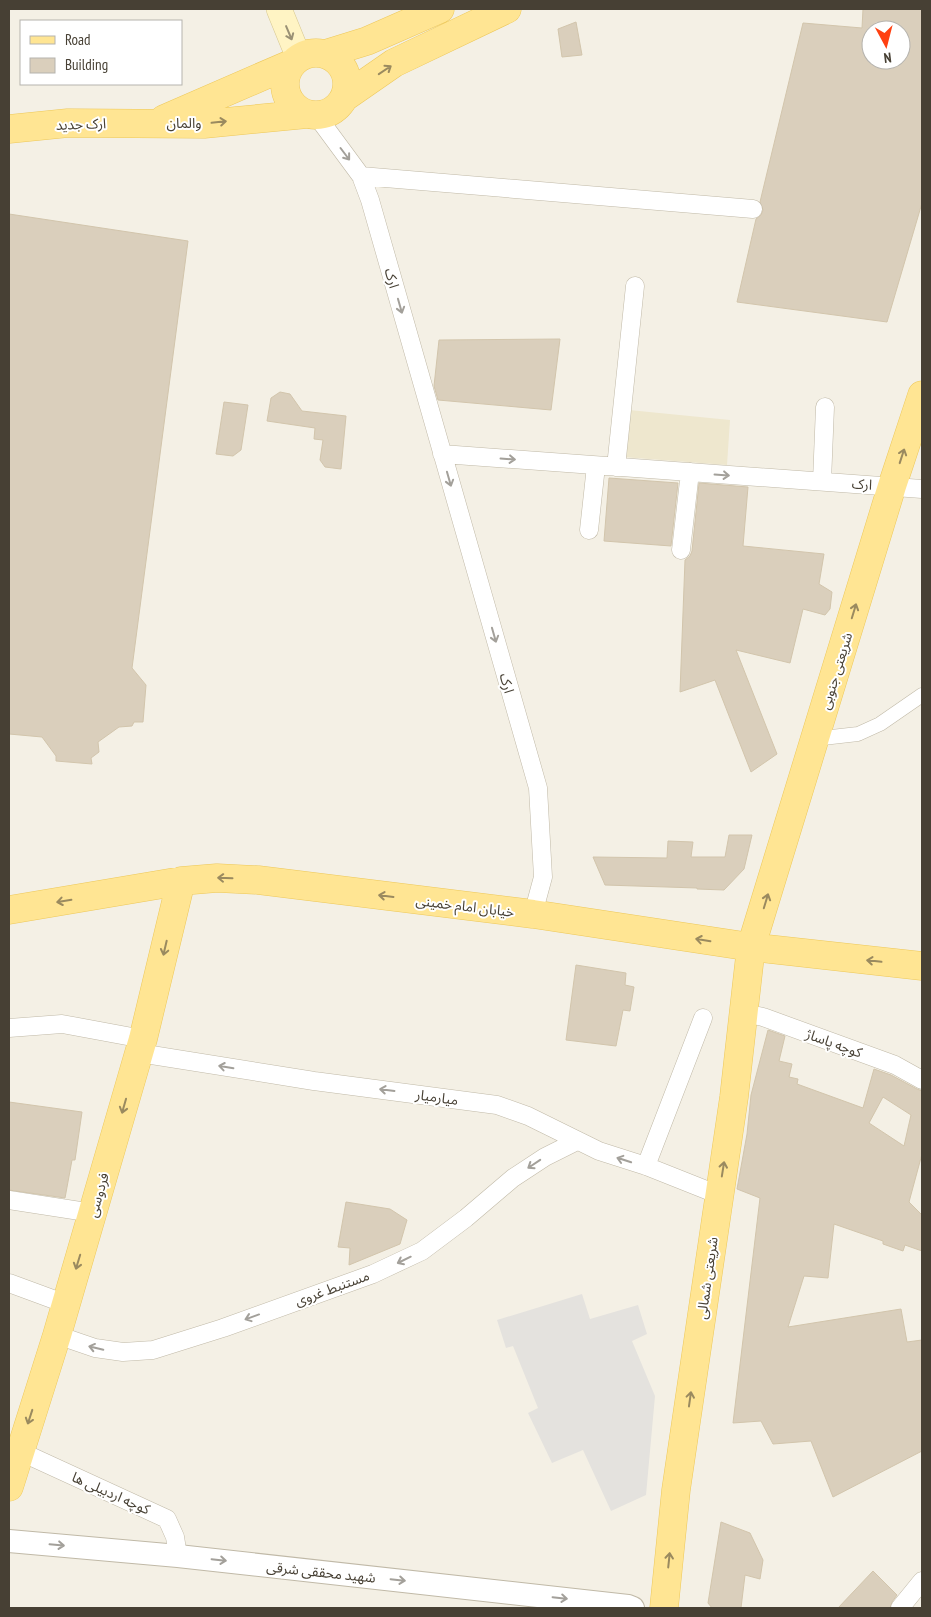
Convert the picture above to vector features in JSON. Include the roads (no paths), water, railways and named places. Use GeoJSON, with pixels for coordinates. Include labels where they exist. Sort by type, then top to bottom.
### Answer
{"type":"FeatureCollection","features":[{"type":"Feature","properties":{"kind":"main road"},"geometry":{"type":"LineString","coordinates":[[279,9],[306,58]]}},
{"type":"Feature","properties":{"kind":"main road","name":"والمان"},"geometry":{"type":"LineString","coordinates":[[153,123],[306,58],[367,41],[440,9]]}},
{"type":"Feature","properties":{"kind":"main road"},"geometry":{"type":"LineString","coordinates":[[344,97],[394,63],[507,9]]}},
{"type":"Feature","properties":{"kind":"main road"},"geometry":{"type":"LineString","coordinates":[[306,58],[340,64],[345,71],[347,89],[344,97],[340,105],[333,110],[311,115],[299,110],[287,97],[285,88],[288,71],[306,58]]}},
{"type":"Feature","properties":{"kind":"main road","name":"والمان"},"geometry":{"type":"LineString","coordinates":[[153,123],[204,124],[311,115]]}},
{"type":"Feature","properties":{"kind":"main road","name":"ارک جدید"},"geometry":{"type":"LineString","coordinates":[[9,129],[68,123],[153,123]]}},
{"type":"Feature","properties":{"kind":"main road","name":"شریعتی جنوبی"},"geometry":{"type":"LineString","coordinates":[[752,947],[892,486],[922,395]]}},
{"type":"Feature","properties":{"kind":"main road","name":"خیابان امام خمینی"},"geometry":{"type":"LineString","coordinates":[[9,910],[178,891],[217,878],[258,880],[533,914],[752,947],[922,966]]}},
{"type":"Feature","properties":{"kind":"main road","name":"فردوسی"},"geometry":{"type":"LineString","coordinates":[[13,1468],[57,1335],[141,1046],[178,891]]}},
{"type":"Feature","properties":{"kind":"main road","name":"شریعتی شمالی"},"geometry":{"type":"LineString","coordinates":[[664,1608],[676,1490],[734,1097],[752,947]]}},
{"type":"Feature","properties":{"kind":"street","name":"ارک"},"geometry":{"type":"LineString","coordinates":[[311,115],[361,176],[370,200],[538,788],[543,877],[533,914]]}},
{"type":"Feature","properties":{"kind":"street"},"geometry":{"type":"LineString","coordinates":[[361,176],[753,208]]}},
{"type":"Feature","properties":{"kind":"street"},"geometry":{"type":"LineString","coordinates":[[616,467],[635,286]]}},
{"type":"Feature","properties":{"kind":"street"},"geometry":{"type":"LineString","coordinates":[[822,482],[825,407]]}},
{"type":"Feature","properties":{"kind":"street","name":"ارک"},"geometry":{"type":"LineString","coordinates":[[442,454],[922,489]]}},
{"type":"Feature","properties":{"kind":"street"},"geometry":{"type":"LineString","coordinates":[[589,530],[596,466]]}},
{"type":"Feature","properties":{"kind":"street"},"geometry":{"type":"LineString","coordinates":[[681,550],[690,472]]}},
{"type":"Feature","properties":{"kind":"street"},"geometry":{"type":"LineString","coordinates":[[814,740],[858,734],[880,724],[922,695]]}},
{"type":"Feature","properties":{"kind":"street","name":"کوچه پاساژ"},"geometry":{"type":"LineString","coordinates":[[744,1013],[763,1017],[885,1061],[922,1080]]}},
{"type":"Feature","properties":{"kind":"street"},"geometry":{"type":"LineString","coordinates":[[646,1166],[704,1018]]}},
{"type":"Feature","properties":{"kind":"street","name":"میارمیار"},"geometry":{"type":"LineString","coordinates":[[9,1028],[62,1024],[141,1046],[314,1081],[497,1105],[528,1116],[598,1151],[646,1166],[719,1195]]}},
{"type":"Feature","properties":{"kind":"street","name":"مستنبط غروی"},"geometry":{"type":"LineString","coordinates":[[57,1335],[95,1348],[123,1352],[153,1350],[223,1328],[373,1274],[422,1251],[466,1218],[513,1178],[545,1157],[577,1141]]}},
{"type":"Feature","properties":{"kind":"street"},"geometry":{"type":"LineString","coordinates":[[9,1200],[93,1212]]}},
{"type":"Feature","properties":{"kind":"street"},"geometry":{"type":"LineString","coordinates":[[9,1283],[66,1304]]}},
{"type":"Feature","properties":{"kind":"street","name":"کوچه اردبیلی ها"},"geometry":{"type":"LineString","coordinates":[[13,1468],[167,1519],[175,1537],[178,1556]]}},
{"type":"Feature","properties":{"kind":"street","name":"شهید محققی شرقی"},"geometry":{"type":"LineString","coordinates":[[9,1541],[178,1556],[633,1608]]}},
{"type":"Feature","properties":{"kind":"street"},"geometry":{"type":"LineString","coordinates":[[900,1608],[922,1581]]}}]}
